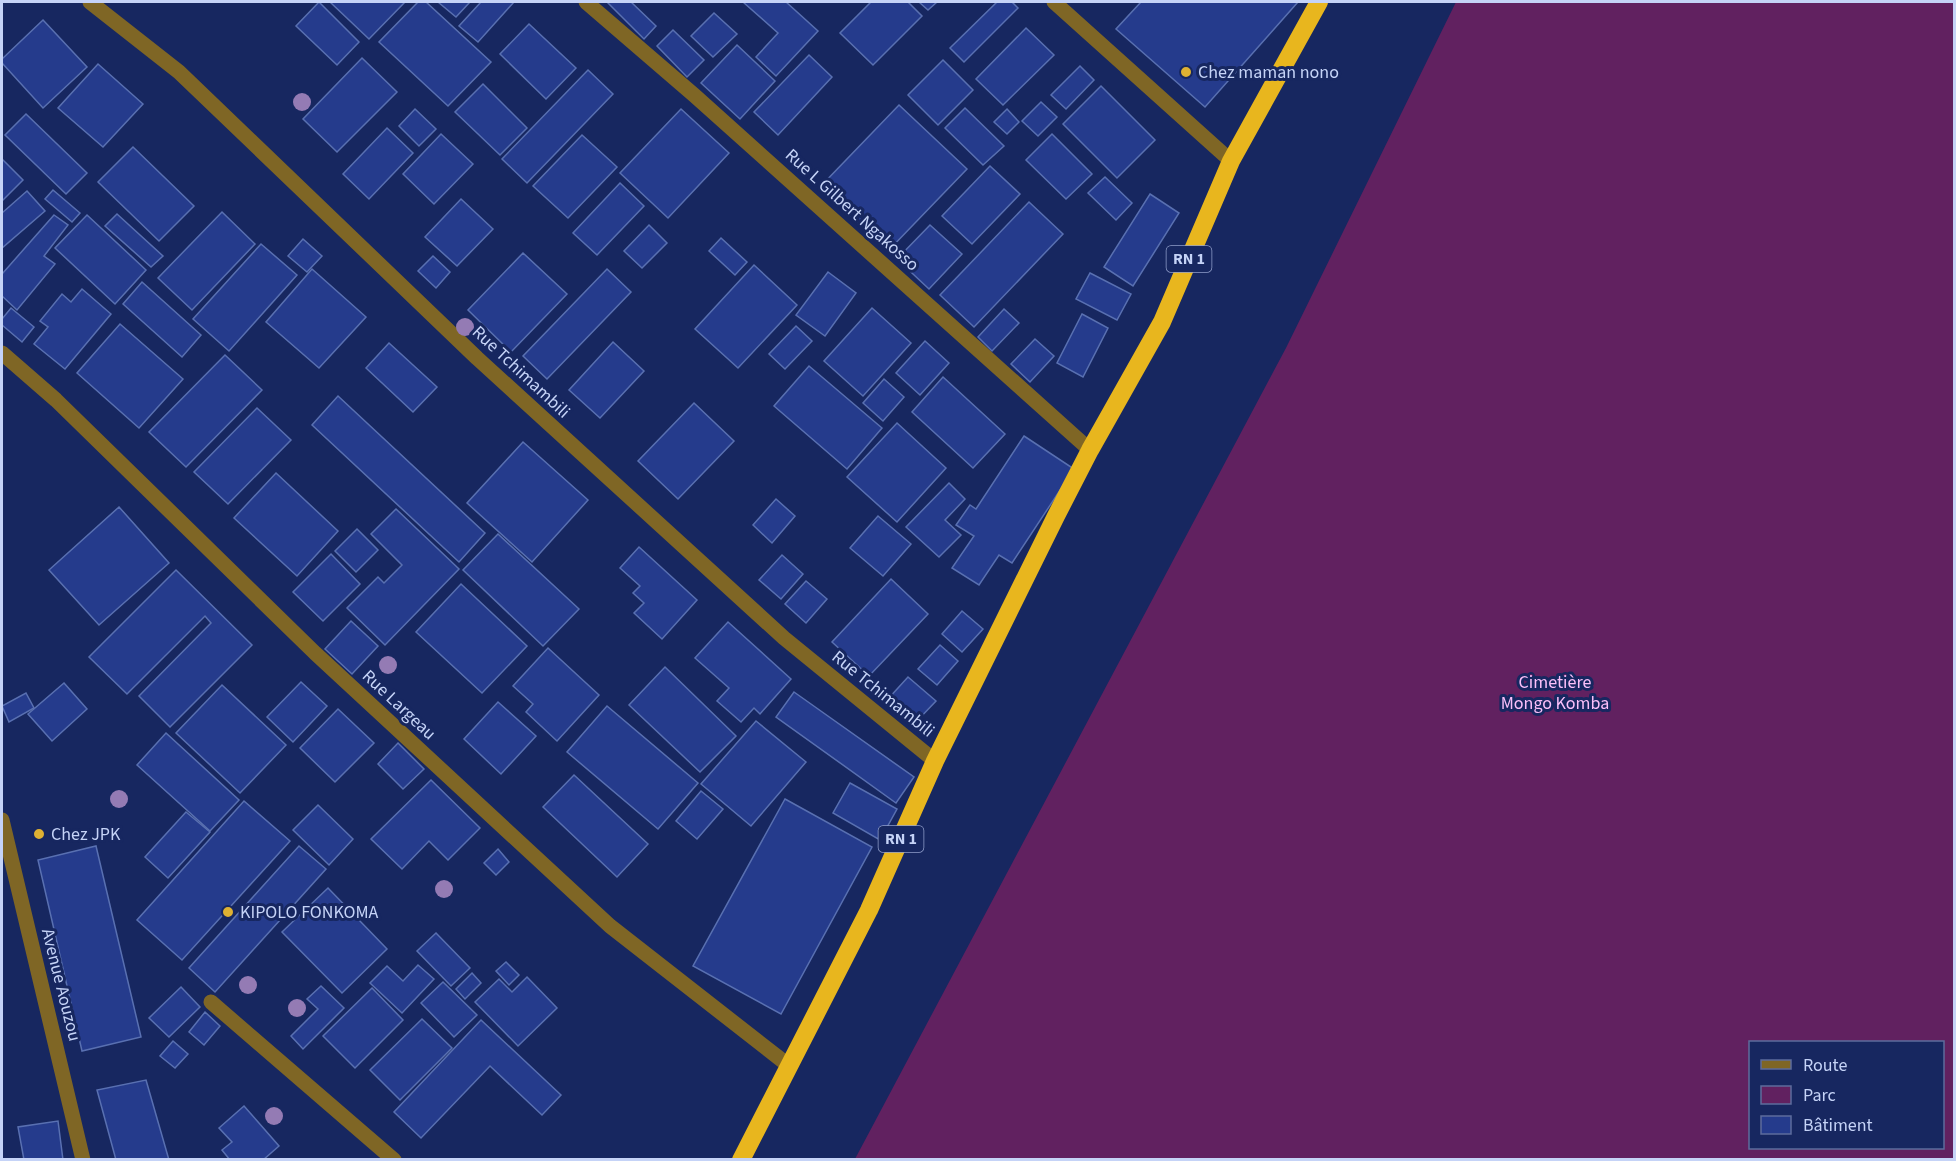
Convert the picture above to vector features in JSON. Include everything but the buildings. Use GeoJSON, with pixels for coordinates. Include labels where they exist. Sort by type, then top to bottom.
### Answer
{"type":"FeatureCollection","features":[{"type":"Feature","properties":{"kind":"highway","name":"RN 1"},"geometry":{"type":"LineString","coordinates":[[741,1160],[869,910],[935,761],[1090,450],[1162,321],[1231,161],[1319,2]]}},
{"type":"Feature","properties":{"kind":"street","name":"Rue Tchimambili"},"geometry":{"type":"LineString","coordinates":[[90,2],[179,72],[477,358],[784,638],[935,761]]}},
{"type":"Feature","properties":{"kind":"street","name":"Rue L Gilbert Ngakosso"},"geometry":{"type":"LineString","coordinates":[[586,2],[694,94],[1090,450]]}},
{"type":"Feature","properties":{"kind":"street"},"geometry":{"type":"LineString","coordinates":[[1054,2],[1231,161]]}},
{"type":"Feature","properties":{"kind":"street","name":"Rue Largeau"},"geometry":{"type":"LineString","coordinates":[[2,353],[56,400],[315,653],[610,926],[788,1065]]}},
{"type":"Feature","properties":{"kind":"street","name":"Avenue Aouzou"},"geometry":{"type":"LineString","coordinates":[[2,820],[83,1160]]}},
{"type":"Feature","properties":{"kind":"street"},"geometry":{"type":"LineString","coordinates":[[211,1002],[394,1160]]}},
{"type":"Feature","properties":{"kind":"green space","name":"Cimetière Mongo Komba"},"geometry":{"type":"Polygon","coordinates":[[[1456,2],[1954,2],[1954,1159],[855,1159],[1286,348],[1456,2]]]}},
{"type":"Feature","properties":{"kind":"place","name":"Chez maman nono"},"geometry":{"type":"Point","coordinates":[1186,72]}},
{"type":"Feature","properties":{"kind":"place","name":"Chez JPK"},"geometry":{"type":"Point","coordinates":[39,834]}},
{"type":"Feature","properties":{"kind":"place","name":"KIPOLO FONKOMA"},"geometry":{"type":"Point","coordinates":[228,912]}}]}
